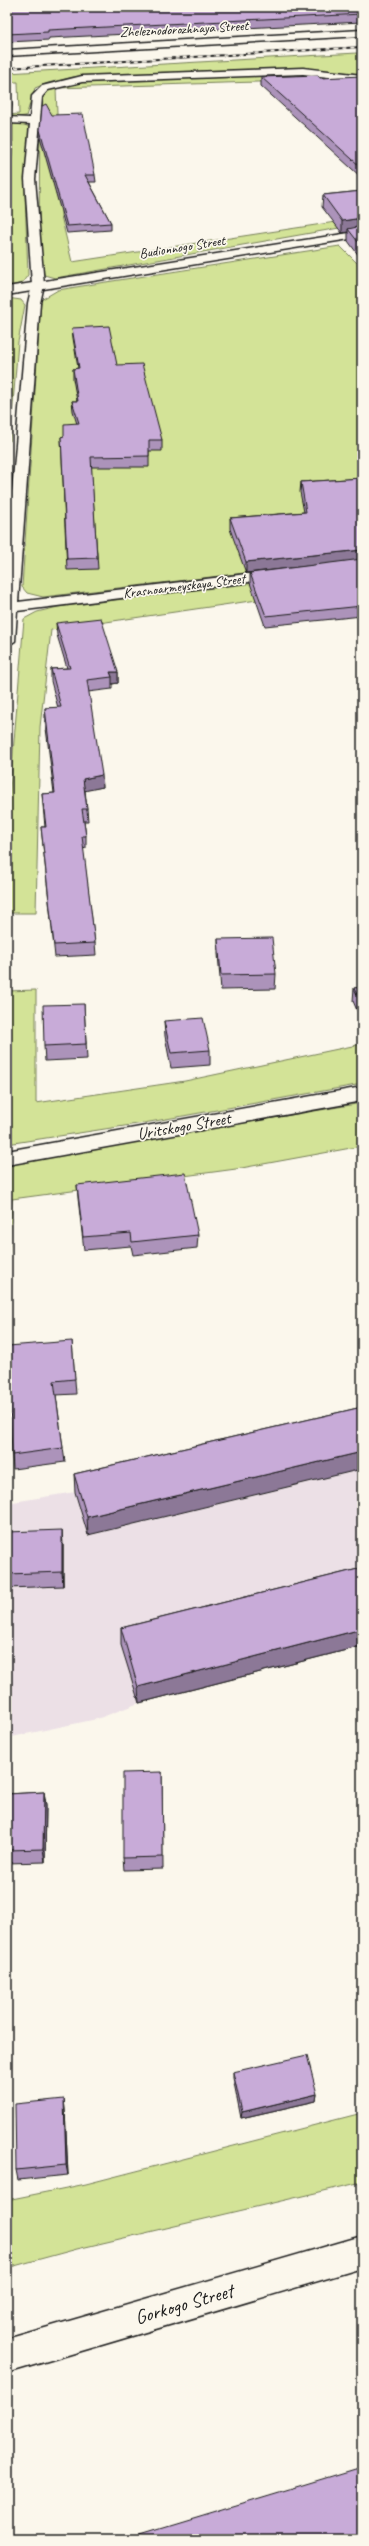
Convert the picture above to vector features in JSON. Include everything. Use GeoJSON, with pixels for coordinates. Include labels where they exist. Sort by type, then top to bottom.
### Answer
{"type":"FeatureCollection","features":[{"type":"Feature","properties":{"kind":"street","name":"Zheleznodorozhnaya Street"},"geometry":{"type":"LineString","coordinates":[[7,53],[362,33]]}},
{"type":"Feature","properties":{"kind":"street"},"geometry":{"type":"LineString","coordinates":[[7,641],[8,608],[34,303],[38,285],[30,179],[37,96],[45,88],[82,79],[303,71],[362,78]]}},
{"type":"Feature","properties":{"kind":"street"},"geometry":{"type":"LineString","coordinates":[[7,120],[36,121]]}},
{"type":"Feature","properties":{"kind":"street","name":"Budionnogo Street"},"geometry":{"type":"LineString","coordinates":[[7,291],[362,234]]}},
{"type":"Feature","properties":{"kind":"street","name":"Krasnoarmeyskaya Street"},"geometry":{"type":"LineString","coordinates":[[8,608],[292,573]]}},
{"type":"Feature","properties":{"kind":"street","name":"Uritskogo Street"},"geometry":{"type":"LineString","coordinates":[[7,1158],[362,1094]]}},
{"type":"Feature","properties":{"kind":"street","name":"Gorkogo Street"},"geometry":{"type":"LineString","coordinates":[[7,2356],[362,2252]]}},
{"type":"Feature","properties":{"kind":"shaded area"},"geometry":{"type":"Polygon","coordinates":[[[362,1425],[362,1646],[139,1703],[97,1719],[7,1738],[7,1503],[75,1492],[362,1425]]]}},
{"type":"Feature","properties":{"kind":"green space"},"geometry":{"type":"Polygon","coordinates":[[[357,53],[362,62],[362,76],[310,70],[73,77],[35,88],[26,116],[7,118],[7,115],[19,114],[18,82],[7,82],[7,73],[357,53]]]}},
{"type":"Feature","properties":{"kind":"green space"},"geometry":{"type":"Polygon","coordinates":[[[310,73],[358,79],[56,88],[61,216],[72,262],[362,218],[362,224],[55,278],[44,275],[39,238],[40,100],[47,90],[72,82],[310,73]]]}},
{"type":"Feature","properties":{"kind":"green space"},"geometry":{"type":"Polygon","coordinates":[[[7,122],[21,123],[29,127],[25,195],[28,275],[22,283],[7,287],[7,205],[13,145],[13,125],[7,125],[7,122]]]}},
{"type":"Feature","properties":{"kind":"green space"},"geometry":{"type":"Polygon","coordinates":[[[340,246],[362,268],[362,559],[43,597],[27,593],[22,587],[41,300],[58,290],[340,246]]]}},
{"type":"Feature","properties":{"kind":"green space"},"geometry":{"type":"Polygon","coordinates":[[[7,298],[21,300],[25,305],[18,342],[10,441],[7,441],[7,298]]]}},
{"type":"Feature","properties":{"kind":"green space"},"geometry":{"type":"Polygon","coordinates":[[[362,570],[278,597],[51,630],[40,727],[36,913],[7,913],[7,826],[24,619],[37,612],[58,607],[362,570]]]}},
{"type":"Feature","properties":{"kind":"green space"},"geometry":{"type":"Polygon","coordinates":[[[36,990],[36,1103],[185,1081],[362,1044],[362,1084],[144,1123],[7,1144],[7,991],[36,990]]]}},
{"type":"Feature","properties":{"kind":"green space"},"geometry":{"type":"Polygon","coordinates":[[[362,1103],[362,1146],[236,1169],[12,1199],[7,1297],[7,1167],[29,1159],[362,1103]]]}},
{"type":"Feature","properties":{"kind":"green space"},"geometry":{"type":"Polygon","coordinates":[[[362,2113],[362,2182],[77,2249],[7,2268],[7,2200],[86,2184],[362,2113]]]}},
{"type":"Feature","properties":{"kind":"building"},"geometry":{"type":"Polygon","coordinates":[[[7,7],[362,7],[362,14],[48,30],[48,32],[7,34],[7,7]]]}},
{"type":"Feature","properties":{"kind":"building"},"geometry":{"type":"Polygon","coordinates":[[[318,75],[320,78],[362,77],[362,168],[261,77],[318,75]]]}},
{"type":"Feature","properties":{"kind":"building"},"geometry":{"type":"Polygon","coordinates":[[[7,96],[11,96],[10,107],[7,107],[7,96]]]}},
{"type":"Feature","properties":{"kind":"building"},"geometry":{"type":"Polygon","coordinates":[[[46,104],[52,115],[83,114],[95,175],[85,175],[111,223],[67,226],[40,130],[42,106],[46,104]]]}},
{"type":"Feature","properties":{"kind":"building"},"geometry":{"type":"Polygon","coordinates":[[[7,115],[9,115],[7,131],[7,115]]]}},
{"type":"Feature","properties":{"kind":"building"},"geometry":{"type":"Polygon","coordinates":[[[362,191],[362,218],[342,221],[323,195],[362,191]]]}},
{"type":"Feature","properties":{"kind":"building"},"geometry":{"type":"Polygon","coordinates":[[[362,226],[362,247],[348,229],[362,226]]]}},
{"type":"Feature","properties":{"kind":"building"},"geometry":{"type":"Polygon","coordinates":[[[109,326],[117,365],[142,364],[162,440],[149,440],[149,456],[91,457],[97,558],[67,559],[61,437],[64,436],[64,424],[79,423],[72,401],[78,401],[73,369],[79,368],[72,328],[109,326]]]}},
{"type":"Feature","properties":{"kind":"building"},"geometry":{"type":"Polygon","coordinates":[[[362,478],[362,550],[246,562],[230,518],[306,512],[301,482],[362,478]]]}},
{"type":"Feature","properties":{"kind":"building"},"geometry":{"type":"Polygon","coordinates":[[[362,559],[362,606],[266,616],[250,573],[362,559]]]}},
{"type":"Feature","properties":{"kind":"building"},"geometry":{"type":"Polygon","coordinates":[[[101,618],[118,672],[110,672],[112,677],[87,680],[102,775],[83,779],[87,809],[82,809],[86,836],[82,836],[95,943],[54,945],[41,827],[46,827],[42,794],[55,793],[45,708],[61,707],[51,669],[70,668],[56,623],[101,618]]]}},
{"type":"Feature","properties":{"kind":"building"},"geometry":{"type":"Polygon","coordinates":[[[272,938],[276,974],[221,975],[218,939],[272,938]]]}},
{"type":"Feature","properties":{"kind":"building"},"geometry":{"type":"Polygon","coordinates":[[[362,987],[362,1006],[354,988],[362,987]]]}},
{"type":"Feature","properties":{"kind":"building"},"geometry":{"type":"Polygon","coordinates":[[[84,1004],[86,1044],[44,1046],[43,1005],[84,1004]]]}},
{"type":"Feature","properties":{"kind":"building"},"geometry":{"type":"Polygon","coordinates":[[[203,1018],[210,1050],[171,1053],[164,1021],[203,1018]]]}},
{"type":"Feature","properties":{"kind":"building"},"geometry":{"type":"Polygon","coordinates":[[[185,1173],[198,1235],[132,1242],[131,1233],[83,1237],[77,1185],[185,1173]]]}},
{"type":"Feature","properties":{"kind":"building"},"geometry":{"type":"Polygon","coordinates":[[[72,1341],[75,1379],[54,1381],[63,1448],[12,1455],[8,1346],[72,1341]]]}},
{"type":"Feature","properties":{"kind":"building"},"geometry":{"type":"Polygon","coordinates":[[[362,1407],[362,1452],[87,1517],[74,1474],[362,1407]]]}},
{"type":"Feature","properties":{"kind":"building"},"geometry":{"type":"Polygon","coordinates":[[[62,1530],[62,1572],[7,1574],[7,1532],[62,1530]]]}},
{"type":"Feature","properties":{"kind":"building"},"geometry":{"type":"Polygon","coordinates":[[[362,1568],[362,1629],[138,1687],[121,1628],[362,1568]]]}},
{"type":"Feature","properties":{"kind":"building"},"geometry":{"type":"Polygon","coordinates":[[[162,1772],[163,1857],[123,1858],[123,1773],[162,1772]]]}},
{"type":"Feature","properties":{"kind":"building"},"geometry":{"type":"Polygon","coordinates":[[[44,1792],[43,1849],[7,1850],[7,1794],[44,1792]]]}},
{"type":"Feature","properties":{"kind":"building"},"geometry":{"type":"Polygon","coordinates":[[[307,2055],[317,2094],[242,2112],[233,2072],[307,2055]]]}},
{"type":"Feature","properties":{"kind":"building"},"geometry":{"type":"Polygon","coordinates":[[[64,2099],[66,2165],[16,2170],[15,2104],[64,2099]]]}},
{"type":"Feature","properties":{"kind":"building"},"geometry":{"type":"Polygon","coordinates":[[[362,2467],[362,2539],[124,2539],[362,2467]]]}},
{"type":"Feature","properties":{"kind":"railway"},"geometry":{"type":"LineString","coordinates":[[7,68],[362,47]]}}]}
